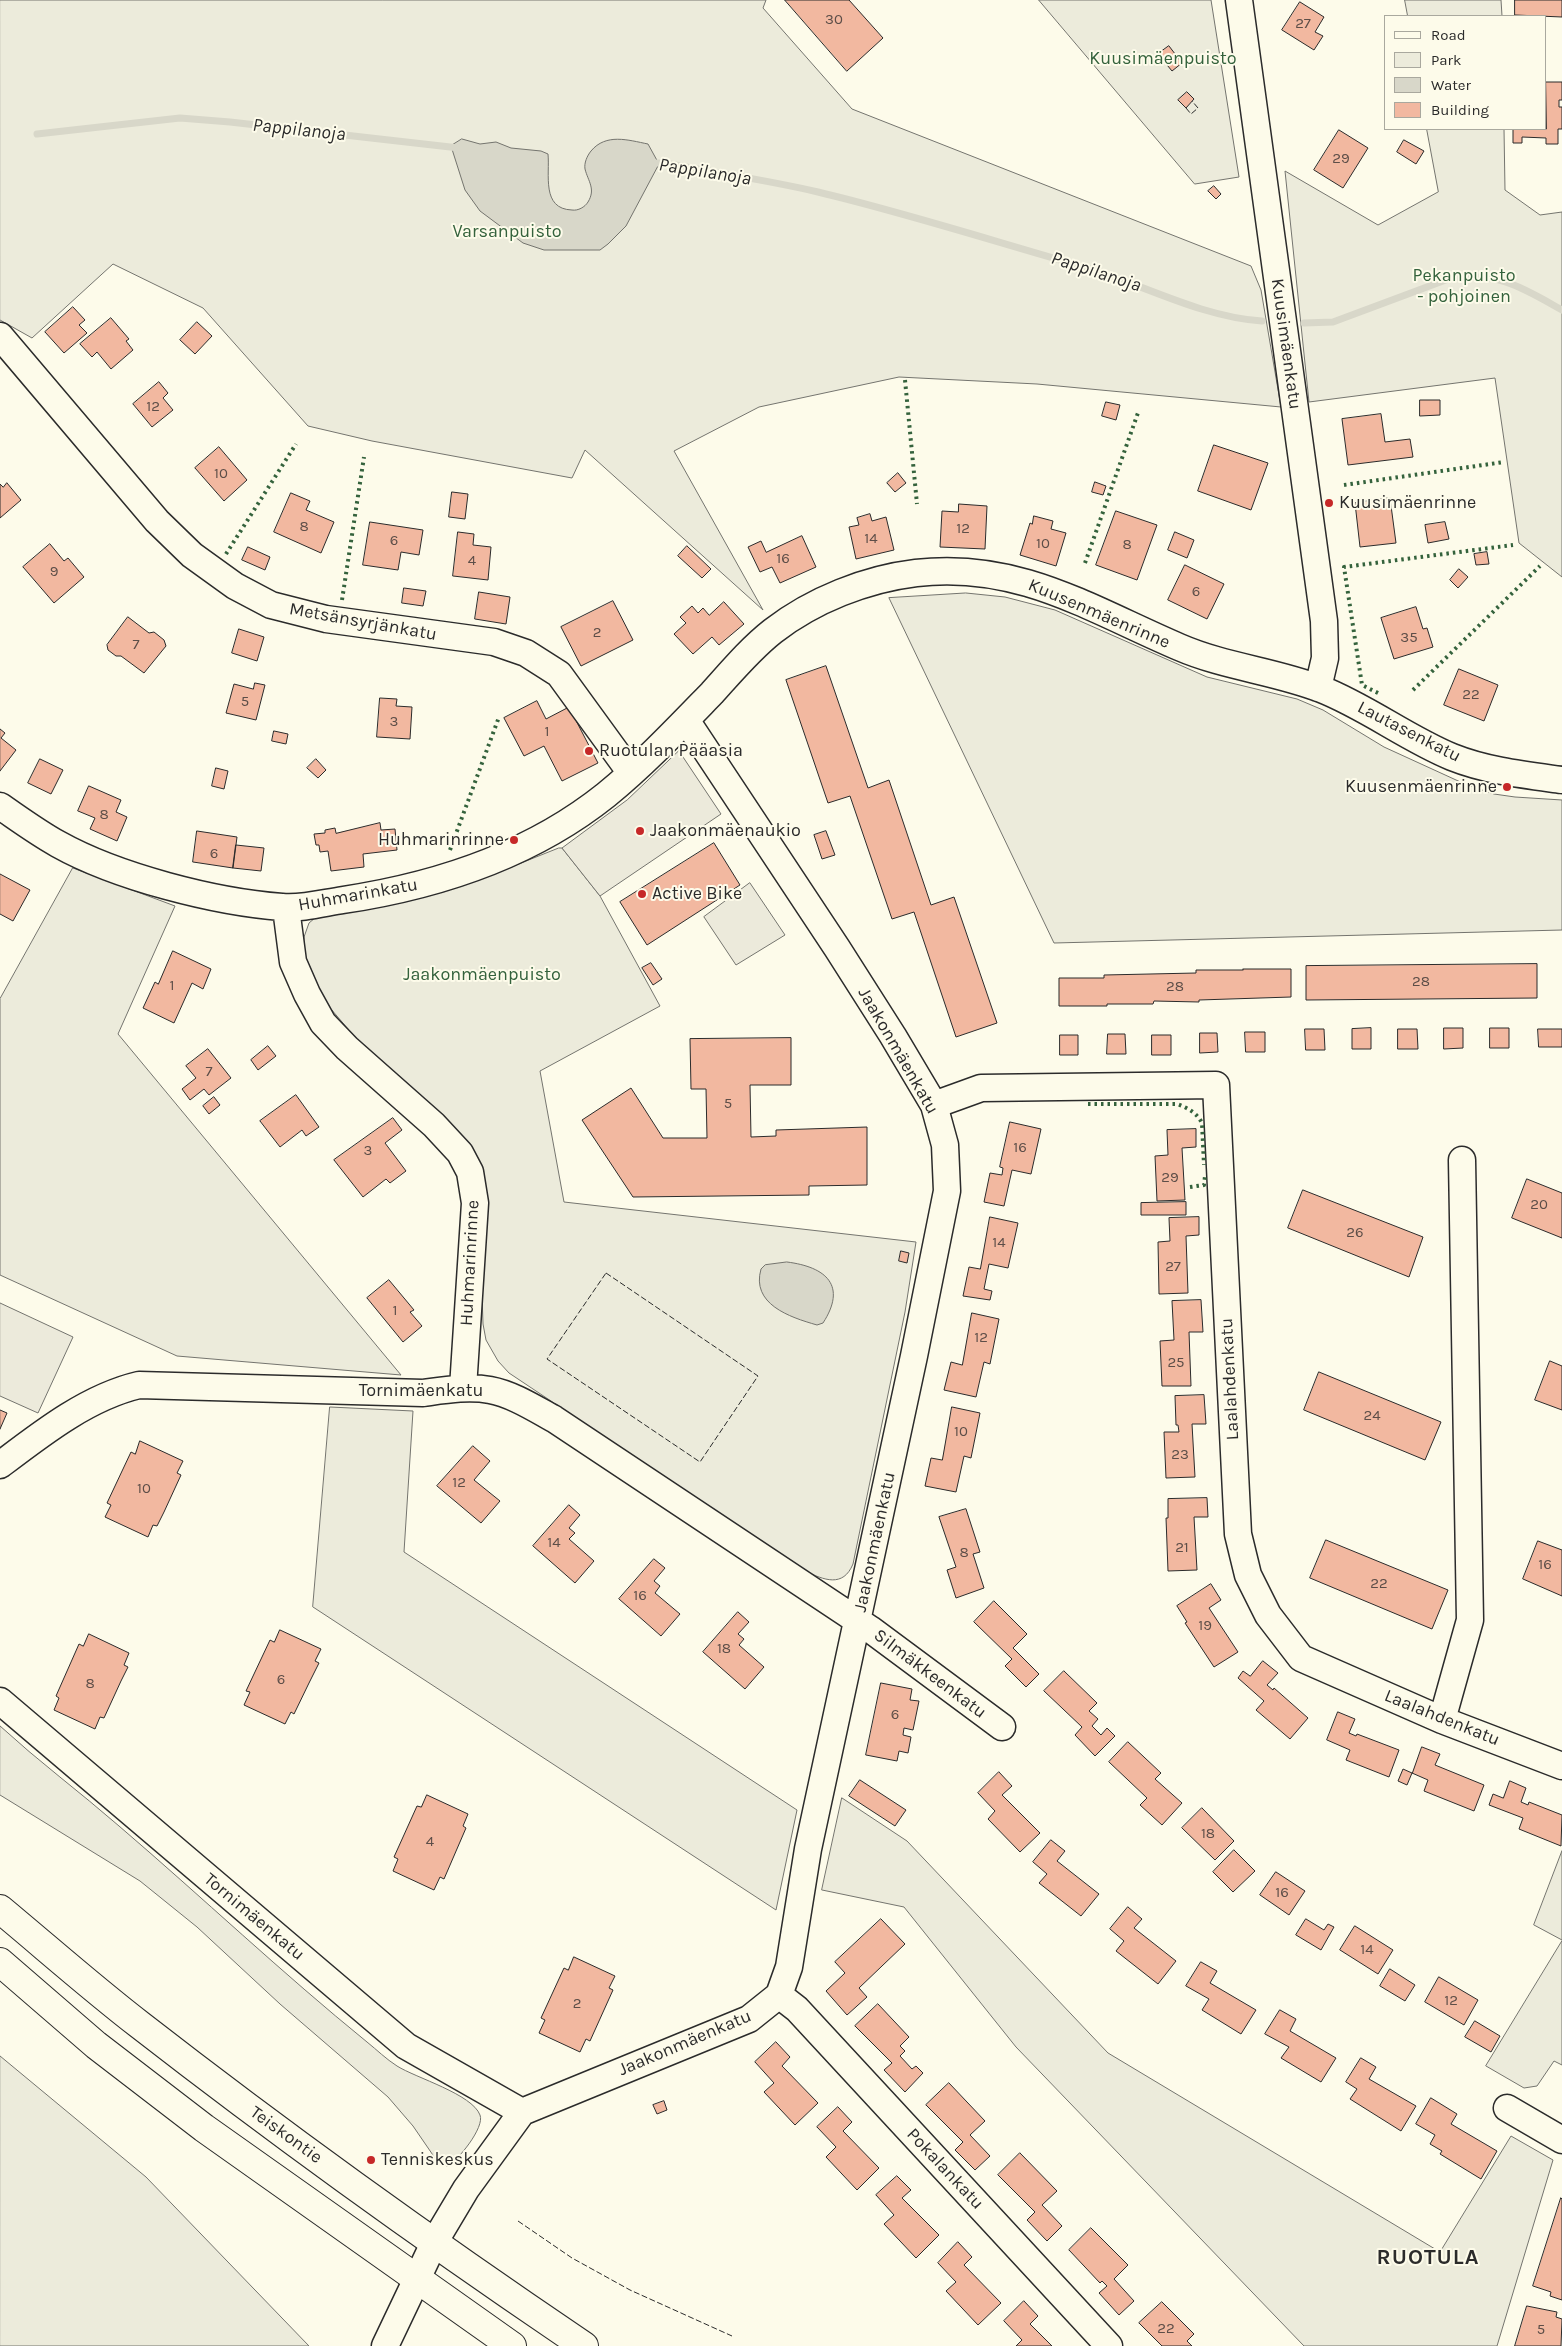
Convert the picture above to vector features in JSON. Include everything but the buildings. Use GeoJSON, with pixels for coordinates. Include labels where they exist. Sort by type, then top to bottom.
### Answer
{"type":"FeatureCollection","features":[{"type":"Feature","properties":{"kind":"highway","name":"Teiskontie"},"geometry":{"type":"LineString","coordinates":[[0,1909],[138,2024],[273,2126],[488,2281],[584,2346]]}},
{"type":"Feature","properties":{"kind":"highway"},"geometry":{"type":"LineString","coordinates":[[0,1962],[125,2068],[417,2280],[512,2346]]}},
{"type":"Feature","properties":{"kind":"street","name":"Kuusimäenkatu"},"geometry":{"type":"LineString","coordinates":[[1239,0],[1324,621],[1326,658],[1318,688]]}},
{"type":"Feature","properties":{"kind":"street","name":"Metsänsyrjänkatu"},"geometry":{"type":"LineString","coordinates":[[0,336],[157,521],[192,555],[235,586],[271,605],[326,619],[494,642],[526,653],[559,674],[631,773]]}},
{"type":"Feature","properties":{"kind":"street","name":"Kuusenmäenrinne"},"geometry":{"type":"LineString","coordinates":[[686,720],[768,635],[804,610],[850,590],[894,577],[945,572],[971,572],[1030,582],[1088,605],[1207,658],[1318,688]]}},
{"type":"Feature","properties":{"kind":"street","name":"Lautasenkatu"},"geometry":{"type":"LineString","coordinates":[[1318,688],[1454,758],[1509,773],[1562,780]]}},
{"type":"Feature","properties":{"kind":"street","name":"Huhmarinkatu"},"geometry":{"type":"LineString","coordinates":[[0,806],[60,846],[104,865],[191,893],[286,908],[372,896],[492,861],[560,828],[605,796],[686,720]]}},
{"type":"Feature","properties":{"kind":"street","name":"Jaakonmäenkatu"},"geometry":{"type":"LineString","coordinates":[[522,2112],[749,2019],[779,1995],[789,1967],[808,1849],[858,1621],[947,1191],[945,1145],[934,1105],[847,964],[686,720]]}},
{"type":"Feature","properties":{"kind":"street","name":"Huhmarinrinne"},"geometry":{"type":"LineString","coordinates":[[286,908],[294,962],[307,994],[323,1023],[353,1054],[434,1125],[460,1153],[470,1172],[475,1203],[463,1388]]}},
{"type":"Feature","properties":{"kind":"street","name":"Laalahdenkatu"},"geometry":{"type":"LineString","coordinates":[[934,1105],[981,1088],[1216,1085],[1238,1534],[1248,1575],[1268,1615],[1301,1658],[1442,1720],[1562,1766]]}},
{"type":"Feature","properties":{"kind":"street"},"geometry":{"type":"LineString","coordinates":[[1442,1720],[1470,1620],[1462,1160]]}},
{"type":"Feature","properties":{"kind":"street","name":"Tornimäenkatu"},"geometry":{"type":"LineString","coordinates":[[0,1465],[38,1436],[95,1402],[119,1390],[139,1385],[423,1393],[463,1388],[490,1390],[506,1395],[554,1419],[858,1621]]}},
{"type":"Feature","properties":{"kind":"street","name":"Silmäkkeenkatu"},"geometry":{"type":"LineString","coordinates":[[858,1621],[1002,1728]]}},
{"type":"Feature","properties":{"kind":"street","name":"Tornimäenkatu"},"geometry":{"type":"LineString","coordinates":[[0,1701],[406,2046],[522,2112]]}},
{"type":"Feature","properties":{"kind":"street","name":"Pokalankatu"},"geometry":{"type":"LineString","coordinates":[[779,1995],[803,2015],[1109,2346]]}},
{"type":"Feature","properties":{"kind":"street"},"geometry":{"type":"LineString","coordinates":[[1507,2108],[1562,2140]]}},
{"type":"Feature","properties":{"kind":"street"},"geometry":{"type":"LineString","coordinates":[[385,2346],[435,2241],[466,2189],[522,2112]]}},
{"type":"Feature","properties":{"kind":"green space","name":"Varsanpuisto"},"geometry":{"type":"Polygon","coordinates":[[[0,0],[766,0],[763,8],[852,109],[1251,266],[1261,290],[1281,407],[1037,384],[899,377],[759,407],[674,451],[763,610],[585,450],[572,478],[372,441],[308,426],[203,308],[113,264],[32,338],[0,320],[0,0]]]}},
{"type":"Feature","properties":{"kind":"green space","name":"Kuusimäenpuisto"},"geometry":{"type":"Polygon","coordinates":[[[1039,0],[1211,0],[1239,177],[1195,184],[1039,0]]]}},
{"type":"Feature","properties":{"kind":"green space"},"geometry":{"type":"Polygon","coordinates":[[[1405,0],[1501,0],[1502,15],[1408,15],[1405,0]]]}},
{"type":"Feature","properties":{"kind":"green space","name":"Pekanpuisto - pohjoinen"},"geometry":{"type":"Polygon","coordinates":[[[1427,130],[1504,130],[1505,190],[1540,215],[1562,212],[1562,577],[1519,543],[1495,378],[1309,402],[1285,171],[1378,225],[1438,192],[1427,130]]]}},
{"type":"Feature","properties":{"kind":"green space"},"geometry":{"type":"Polygon","coordinates":[[[966,593],[1005,597],[1055,610],[1207,677],[1297,699],[1323,710],[1384,747],[1467,785],[1494,794],[1562,800],[1562,930],[1054,943],[889,598],[966,593]]]}},
{"type":"Feature","properties":{"kind":"green space","name":"Jaakonmäenpuisto"},"geometry":{"type":"Polygon","coordinates":[[[562,848],[600,896],[660,1006],[540,1071],[564,1202],[916,1242],[905,1312],[853,1564],[849,1572],[838,1579],[826,1579],[805,1571],[509,1373],[498,1361],[486,1340],[483,1324],[482,1295],[487,1219],[431,1106],[354,1036],[325,1002],[304,953],[304,937],[309,923],[315,918],[429,893],[481,879],[562,848]]]}},
{"type":"Feature","properties":{"kind":"green space"},"geometry":{"type":"Polygon","coordinates":[[[73,868],[175,906],[118,1034],[401,1375],[177,1356],[0,1275],[0,999],[73,868]]]}},
{"type":"Feature","properties":{"kind":"green space"},"geometry":{"type":"Polygon","coordinates":[[[330,1407],[413,1411],[404,1552],[797,1810],[776,1910],[313,1607],[330,1407]]]}},
{"type":"Feature","properties":{"kind":"green space"},"geometry":{"type":"Polygon","coordinates":[[[0,1726],[119,1826],[304,1989],[385,2057],[406,2071],[455,2093],[475,2107],[480,2115],[478,2127],[475,2135],[458,2158],[447,2166],[437,2161],[413,2126],[388,2097],[280,2004],[197,1927],[140,1881],[0,1795],[0,1726]]]}},
{"type":"Feature","properties":{"kind":"green space"},"geometry":{"type":"Polygon","coordinates":[[[842,1798],[907,1841],[1108,2053],[1440,2252],[1511,2136],[1553,2160],[1497,2346],[1304,2346],[1016,2047],[904,1907],[822,1890],[842,1798]]]}},
{"type":"Feature","properties":{"kind":"green space"},"geometry":{"type":"Polygon","coordinates":[[[1562,1851],[1562,1940],[1534,1925],[1562,1851]]]}},
{"type":"Feature","properties":{"kind":"green space"},"geometry":{"type":"Polygon","coordinates":[[[1562,1941],[1562,2065],[1554,2061],[1537,2086],[1524,2088],[1486,2066],[1562,1941]]]}},
{"type":"Feature","properties":{"kind":"green space"},"geometry":{"type":"Polygon","coordinates":[[[0,2056],[146,2177],[309,2346],[0,2346],[0,2056]]]}},
{"type":"Feature","properties":{"kind":"shaded area","name":"Jaakonmäenaukio"},"geometry":{"type":"Polygon","coordinates":[[[679,751],[721,814],[600,896],[562,848],[627,800],[679,751]]]}},
{"type":"Feature","properties":{"kind":"shaded area"},"geometry":{"type":"Polygon","coordinates":[[[750,883],[785,935],[736,965],[704,917],[750,883]]]}},
{"type":"Feature","properties":{"kind":"shaded area"},"geometry":{"type":"Polygon","coordinates":[[[0,1303],[73,1337],[38,1413],[0,1396],[0,1303]]]}},
{"type":"Feature","properties":{"kind":"water"},"geometry":{"type":"Polygon","coordinates":[[[462,139],[480,144],[496,142],[511,148],[541,151],[548,154],[548,180],[551,197],[555,204],[572,210],[583,207],[587,204],[590,197],[591,185],[585,169],[585,162],[597,145],[618,139],[648,144],[659,164],[626,226],[600,250],[544,250],[523,243],[480,211],[465,190],[451,146],[462,139]]]}},
{"type":"Feature","properties":{"kind":"water"},"geometry":{"type":"Polygon","coordinates":[[[787,1262],[813,1268],[829,1280],[833,1289],[833,1299],[823,1323],[817,1325],[795,1318],[784,1313],[767,1300],[759,1281],[761,1269],[765,1265],[787,1262]]]}},
{"type":"Feature","properties":{"kind":"waterway","name":"Pappilanoja"},"geometry":{"type":"LineString","coordinates":[[37,134],[180,118],[459,148]]}},
{"type":"Feature","properties":{"kind":"waterway","name":"Pappilanoja"},"geometry":{"type":"LineString","coordinates":[[649,163],[665,163],[761,180],[851,200],[1081,266],[1216,313],[1262,321]]}},
{"type":"Feature","properties":{"kind":"waterway","name":"Pappilanoja"},"geometry":{"type":"LineString","coordinates":[[1304,323],[1333,322],[1451,278],[1468,277],[1483,277],[1509,283],[1534,294],[1562,310]]}},
{"type":"Feature","properties":{"kind":"hedge"},"geometry":{"type":"LineString","coordinates":[[905,380],[917,504]]}},
{"type":"Feature","properties":{"kind":"hedge"},"geometry":{"type":"LineString","coordinates":[[1085,563],[1139,410]]}},
{"type":"Feature","properties":{"kind":"hedge"},"geometry":{"type":"LineString","coordinates":[[226,554],[296,444]]}},
{"type":"Feature","properties":{"kind":"hedge"},"geometry":{"type":"LineString","coordinates":[[342,600],[364,457]]}},
{"type":"Feature","properties":{"kind":"hedge"},"geometry":{"type":"LineString","coordinates":[[1344,485],[1504,462]]}},
{"type":"Feature","properties":{"kind":"hedge"},"geometry":{"type":"LineString","coordinates":[[1378,693],[1362,685],[1344,567],[1513,545]]}},
{"type":"Feature","properties":{"kind":"hedge"},"geometry":{"type":"LineString","coordinates":[[1413,690],[1540,566]]}},
{"type":"Feature","properties":{"kind":"hedge"},"geometry":{"type":"LineString","coordinates":[[450,850],[499,717]]}},
{"type":"Feature","properties":{"kind":"hedge"},"geometry":{"type":"LineString","coordinates":[[1088,1104],[1177,1104],[1188,1109],[1198,1116],[1202,1123],[1204,1165]]}},
{"type":"Feature","properties":{"kind":"hedge"},"geometry":{"type":"LineString","coordinates":[[1190,1187],[1204,1185],[1205,1176]]}},
{"type":"Feature","properties":{"kind":"fence"},"geometry":{"type":"LineString","coordinates":[[1186,108],[1191,114],[1198,108],[1192,101]]}},
{"type":"Feature","properties":{"kind":"fence"},"geometry":{"type":"LineString","coordinates":[[606,1273],[758,1376],[700,1462],[547,1359],[606,1273]]}},
{"type":"Feature","properties":{"kind":"fence"},"geometry":{"type":"LineString","coordinates":[[518,2221],[572,2258],[630,2290],[732,2336]]}},
{"type":"Feature","properties":{"kind":"place","name":"Kuusimäenrinne"},"geometry":{"type":"Point","coordinates":[1329,503]}},
{"type":"Feature","properties":{"kind":"place","name":"Ruotulan Pääasia"},"geometry":{"type":"Point","coordinates":[589,751]}},
{"type":"Feature","properties":{"kind":"place","name":"Kuusenmäenrinne"},"geometry":{"type":"Point","coordinates":[1507,787]}},
{"type":"Feature","properties":{"kind":"place","name":"Jaakonmäenaukio"},"geometry":{"type":"Point","coordinates":[640,831]}},
{"type":"Feature","properties":{"kind":"place","name":"Huhmarinrinne"},"geometry":{"type":"Point","coordinates":[514,840]}},
{"type":"Feature","properties":{"kind":"place","name":"Active Bike"},"geometry":{"type":"Point","coordinates":[642,894]}},
{"type":"Feature","properties":{"kind":"place","name":"Tenniskeskus"},"geometry":{"type":"Point","coordinates":[371,2160]}},
{"type":"Feature","properties":{"kind":"district","name":"RUOTULA"},"geometry":{"type":"Point","coordinates":[1428,2258]}}]}
